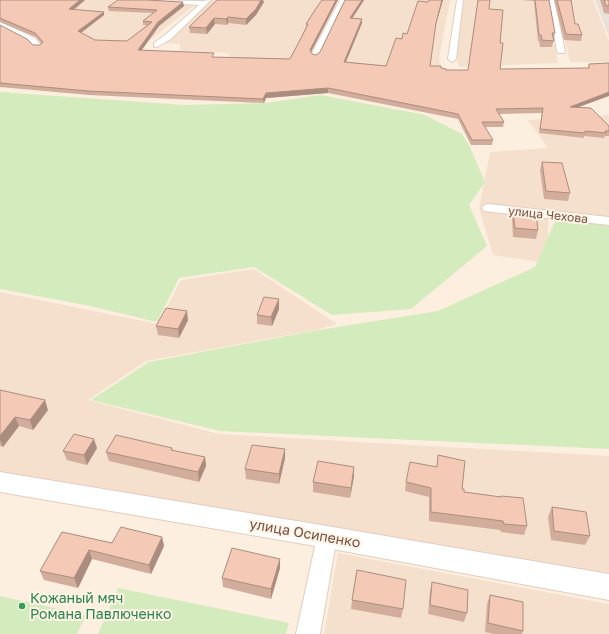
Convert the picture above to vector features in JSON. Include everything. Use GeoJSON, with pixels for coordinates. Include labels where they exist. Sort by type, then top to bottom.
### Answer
{"type":"FeatureCollection","features":[{"type":"Feature","properties":{"kind":"street"},"geometry":{"type":"LineString","coordinates":[[145,0],[206,2]]}},
{"type":"Feature","properties":{"kind":"street"},"geometry":{"type":"LineString","coordinates":[[315,55],[343,0]]}},
{"type":"Feature","properties":{"kind":"street"},"geometry":{"type":"LineString","coordinates":[[452,59],[460,0]]}},
{"type":"Feature","properties":{"kind":"street"},"geometry":{"type":"LineString","coordinates":[[551,0],[561,51]]}},
{"type":"Feature","properties":{"kind":"street"},"geometry":{"type":"LineString","coordinates":[[157,45],[168,37],[206,2]]}},
{"type":"Feature","properties":{"kind":"street"},"geometry":{"type":"LineString","coordinates":[[0,24],[32,40],[38,46]]}},
{"type":"Feature","properties":{"kind":"street","name":"улица Чехова"},"geometry":{"type":"LineString","coordinates":[[488,208],[609,221]]}},
{"type":"Feature","properties":{"kind":"street","name":"улица Осипенко"},"geometry":{"type":"LineString","coordinates":[[0,482],[327,537],[609,587]]}},
{"type":"Feature","properties":{"kind":"street"},"geometry":{"type":"LineString","coordinates":[[308,634],[327,537]]}},
{"type":"Feature","properties":{"kind":"shaded area"},"geometry":{"type":"Polygon","coordinates":[[[0,0],[119,0],[195,5],[146,43],[35,41],[0,23],[0,0]]]}},
{"type":"Feature","properties":{"kind":"shaded area"},"geometry":{"type":"Polygon","coordinates":[[[209,0],[337,0],[306,60],[229,57],[229,53],[180,51],[180,44],[162,43],[209,0]]]}},
{"type":"Feature","properties":{"kind":"shaded area"},"geometry":{"type":"Polygon","coordinates":[[[348,0],[450,0],[439,58],[441,68],[412,70],[319,60],[348,0]]]}},
{"type":"Feature","properties":{"kind":"shaded area"},"geometry":{"type":"Polygon","coordinates":[[[462,0],[546,0],[558,63],[459,67],[457,59],[462,0]]]}},
{"type":"Feature","properties":{"kind":"shaded area"},"geometry":{"type":"Polygon","coordinates":[[[556,0],[593,0],[609,41],[609,62],[570,62],[556,0]]]}},
{"type":"Feature","properties":{"kind":"shaded area"},"geometry":{"type":"Polygon","coordinates":[[[595,0],[609,0],[609,37],[595,0]]]}},
{"type":"Feature","properties":{"kind":"shaded area"},"geometry":{"type":"Polygon","coordinates":[[[609,115],[609,226],[548,218],[548,263],[493,255],[479,208],[490,152],[548,148],[528,120],[609,115]]]}},
{"type":"Feature","properties":{"kind":"shaded area"},"geometry":{"type":"Polygon","coordinates":[[[254,269],[337,324],[316,330],[146,361],[88,400],[219,434],[609,456],[609,577],[0,473],[0,292],[158,324],[181,280],[254,269]]]}},
{"type":"Feature","properties":{"kind":"shaded area"},"geometry":{"type":"Polygon","coordinates":[[[338,553],[609,604],[609,634],[324,634],[338,553]]]}},
{"type":"Feature","properties":{"kind":"green space"},"geometry":{"type":"Polygon","coordinates":[[[0,92],[184,105],[265,103],[321,95],[425,115],[462,134],[470,147],[485,182],[469,205],[487,246],[411,309],[332,315],[254,267],[179,278],[157,322],[90,306],[0,289],[0,92]]]}},
{"type":"Feature","properties":{"kind":"green space"},"geometry":{"type":"Polygon","coordinates":[[[556,219],[609,226],[609,449],[220,431],[91,400],[149,362],[319,330],[438,311],[535,267],[556,219]]]}},
{"type":"Feature","properties":{"kind":"green space"},"geometry":{"type":"Polygon","coordinates":[[[118,588],[289,623],[286,634],[98,634],[118,588]]]}},
{"type":"Feature","properties":{"kind":"green space","name":"Кожаный мяч Романа Павлюченко"},"geometry":{"type":"Polygon","coordinates":[[[0,596],[86,615],[77,634],[0,634],[0,596]]]}},
{"type":"Feature","properties":{"kind":"building"},"geometry":{"type":"Polygon","coordinates":[[[0,0],[80,0],[69,9],[104,12],[78,31],[95,40],[127,41],[152,22],[143,21],[157,10],[108,7],[118,0],[183,2],[158,22],[138,50],[214,53],[212,57],[290,59],[308,24],[306,24],[322,0],[336,0],[310,50],[312,54],[316,55],[320,52],[345,0],[362,0],[350,18],[362,19],[344,62],[386,66],[396,38],[402,39],[403,33],[407,34],[418,1],[428,2],[429,0],[442,0],[436,23],[430,66],[441,66],[441,68],[446,70],[468,70],[478,0],[490,0],[489,9],[503,10],[500,43],[503,43],[500,69],[589,68],[589,64],[609,63],[609,92],[570,107],[591,108],[609,126],[609,131],[605,131],[606,133],[585,131],[585,133],[540,129],[543,108],[496,109],[504,122],[482,122],[493,140],[472,140],[458,114],[328,88],[266,93],[263,99],[88,91],[0,83],[0,25],[27,39],[33,45],[40,45],[43,42],[35,33],[0,18],[0,0]]]}},
{"type":"Feature","properties":{"kind":"building"},"geometry":{"type":"Polygon","coordinates":[[[217,0],[261,0],[256,9],[246,19],[228,17],[226,19],[214,18],[206,28],[189,27],[217,0]]]}},
{"type":"Feature","properties":{"kind":"building"},"geometry":{"type":"Polygon","coordinates":[[[535,0],[549,0],[555,33],[552,33],[554,41],[542,40],[541,35],[539,35],[535,0]]]}},
{"type":"Feature","properties":{"kind":"building"},"geometry":{"type":"Polygon","coordinates":[[[557,0],[571,0],[575,24],[578,24],[582,35],[566,34],[557,0]]]}},
{"type":"Feature","properties":{"kind":"building"},"geometry":{"type":"Polygon","coordinates":[[[604,0],[609,0],[609,6],[606,6],[604,0]]]}},
{"type":"Feature","properties":{"kind":"building"},"geometry":{"type":"Polygon","coordinates":[[[542,162],[562,163],[570,193],[546,191],[542,162]]]}},
{"type":"Feature","properties":{"kind":"building"},"geometry":{"type":"Polygon","coordinates":[[[513,212],[536,214],[538,230],[515,228],[513,212]]]}},
{"type":"Feature","properties":{"kind":"building"},"geometry":{"type":"Polygon","coordinates":[[[264,297],[279,299],[271,317],[257,315],[264,297]]]}},
{"type":"Feature","properties":{"kind":"building"},"geometry":{"type":"Polygon","coordinates":[[[166,308],[187,311],[178,329],[156,326],[166,308]]]}},
{"type":"Feature","properties":{"kind":"building"},"geometry":{"type":"Polygon","coordinates":[[[0,390],[45,400],[30,420],[15,417],[0,436],[0,390]]]}},
{"type":"Feature","properties":{"kind":"building"},"geometry":{"type":"Polygon","coordinates":[[[74,434],[94,439],[84,455],[63,451],[74,434]]]}},
{"type":"Feature","properties":{"kind":"building"},"geometry":{"type":"Polygon","coordinates":[[[116,435],[172,448],[171,450],[205,457],[198,472],[106,452],[116,435]]]}},
{"type":"Feature","properties":{"kind":"building"},"geometry":{"type":"Polygon","coordinates":[[[252,445],[285,449],[279,474],[245,469],[252,445]]]}},
{"type":"Feature","properties":{"kind":"building"},"geometry":{"type":"Polygon","coordinates":[[[438,455],[465,461],[462,489],[464,489],[464,492],[501,497],[523,498],[527,526],[504,524],[503,521],[431,512],[431,488],[406,482],[410,462],[437,467],[438,455]]]}},
{"type":"Feature","properties":{"kind":"building"},"geometry":{"type":"Polygon","coordinates":[[[318,461],[354,467],[351,488],[313,482],[318,461]]]}},
{"type":"Feature","properties":{"kind":"building"},"geometry":{"type":"Polygon","coordinates":[[[552,507],[586,512],[590,536],[554,531],[552,507]]]}},
{"type":"Feature","properties":{"kind":"building"},"geometry":{"type":"Polygon","coordinates":[[[121,527],[162,537],[149,565],[89,550],[74,578],[40,571],[62,532],[112,543],[121,527]]]}},
{"type":"Feature","properties":{"kind":"building"},"geometry":{"type":"Polygon","coordinates":[[[232,548],[280,559],[271,589],[222,578],[232,548]]]}},
{"type":"Feature","properties":{"kind":"building"},"geometry":{"type":"Polygon","coordinates":[[[357,570],[406,580],[403,609],[352,600],[357,570]]]}},
{"type":"Feature","properties":{"kind":"building"},"geometry":{"type":"Polygon","coordinates":[[[432,582],[468,590],[467,613],[430,605],[432,582]]]}},
{"type":"Feature","properties":{"kind":"building"},"geometry":{"type":"Polygon","coordinates":[[[490,595],[523,602],[523,631],[488,623],[490,595]]]}},
{"type":"Feature","properties":{"kind":"place","name":"Кожаный мяч Романа Павлюченко"},"geometry":{"type":"Point","coordinates":[22,606]}}]}
